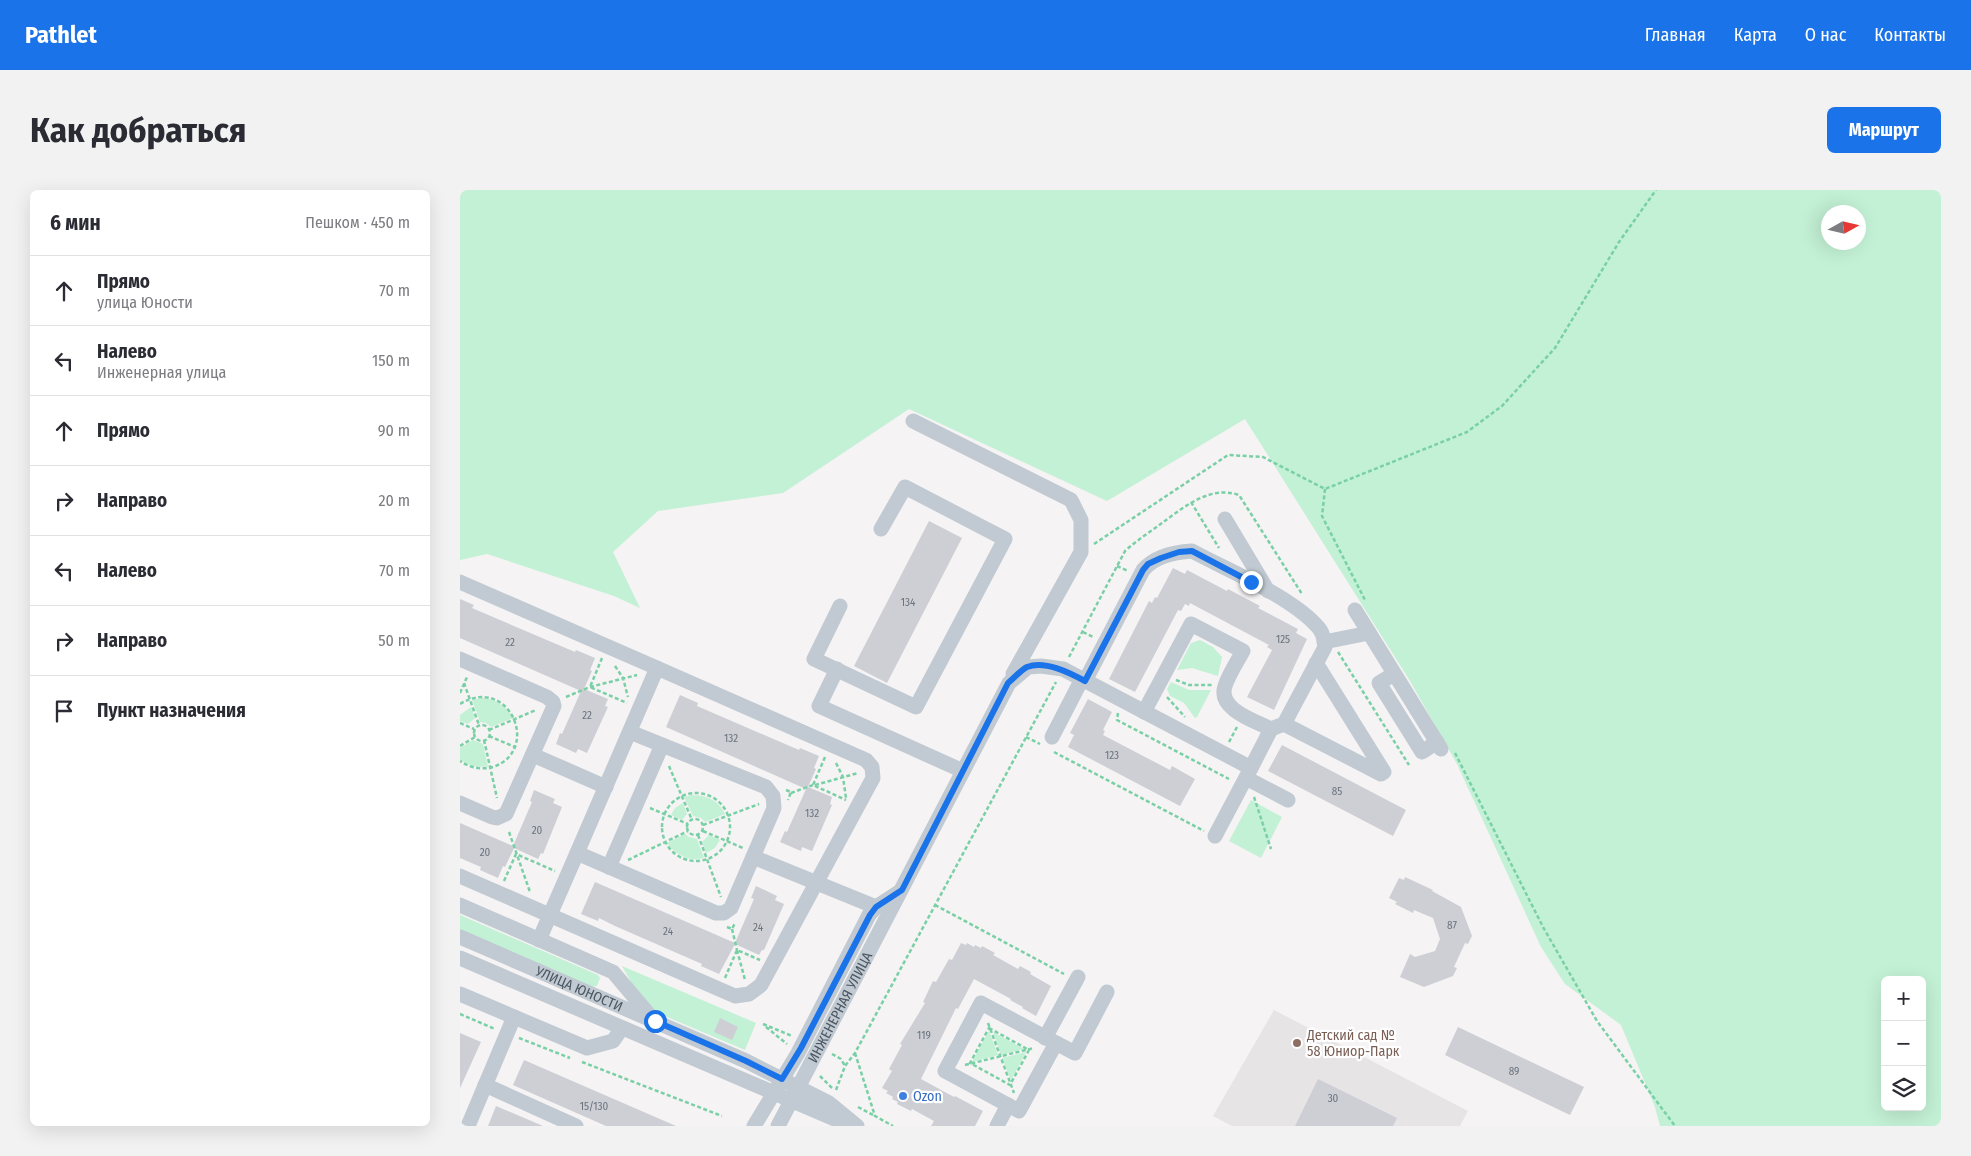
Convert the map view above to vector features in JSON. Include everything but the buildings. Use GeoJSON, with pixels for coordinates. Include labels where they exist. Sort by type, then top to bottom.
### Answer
{"type":"FeatureCollection","features":[{"type":"Feature","properties":{"kind":"street"},"geometry":{"type":"LineString","coordinates":[[913,421],[1071,500],[1081,520],[1081,552]]}},
{"type":"Feature","properties":{"kind":"street"},"geometry":{"type":"LineString","coordinates":[[840,606],[814,660],[916,707],[1005,538],[905,487],[881,529]]}},
{"type":"Feature","properties":{"kind":"street"},"geometry":{"type":"LineString","coordinates":[[1225,519],[1268,591]]}},
{"type":"Feature","properties":{"kind":"street"},"geometry":{"type":"LineString","coordinates":[[1049,744],[1148,564],[1179,552],[1192,551],[1292,604],[1318,627],[1323,636],[1325,647],[1247,778],[1215,836]]}},
{"type":"Feature","properties":{"kind":"street","name":"ИНЖЕНЕРНАЯ УЛИЦА"},"geometry":{"type":"LineString","coordinates":[[778,1126],[1008,683],[1081,552]]}},
{"type":"Feature","properties":{"kind":"street"},"geometry":{"type":"LineString","coordinates":[[460,582],[866,760],[873,768],[873,778],[761,985],[756,990],[742,996],[735,996],[460,876]]}},
{"type":"Feature","properties":{"kind":"street"},"geometry":{"type":"LineString","coordinates":[[1362,609],[1369,633],[1394,674],[1379,683],[1422,752],[1443,746]]}},
{"type":"Feature","properties":{"kind":"street"},"geometry":{"type":"LineString","coordinates":[[1144,712],[1191,624],[1243,651],[1225,686],[1224,699],[1229,707],[1243,715],[1278,727],[1381,774],[1384,772],[1316,663]]}},
{"type":"Feature","properties":{"kind":"street"},"geometry":{"type":"LineString","coordinates":[[1324,642],[1369,633]]}},
{"type":"Feature","properties":{"kind":"street"},"geometry":{"type":"LineString","coordinates":[[460,803],[492,817],[497,818],[506,814],[553,710],[561,698],[548,697],[461,662]]}},
{"type":"Feature","properties":{"kind":"street"},"geometry":{"type":"LineString","coordinates":[[1008,683],[1028,667],[1041,666],[1063,669],[1223,754],[1247,778],[1288,800]]}},
{"type":"Feature","properties":{"kind":"street"},"geometry":{"type":"LineString","coordinates":[[539,940],[657,668]]}},
{"type":"Feature","properties":{"kind":"street"},"geometry":{"type":"LineString","coordinates":[[837,669],[819,706],[963,771]]}},
{"type":"Feature","properties":{"kind":"street"},"geometry":{"type":"LineString","coordinates":[[577,852],[716,913],[726,912],[731,908],[774,808],[774,799],[766,787],[630,732]]}},
{"type":"Feature","properties":{"kind":"street"},"geometry":{"type":"LineString","coordinates":[[610,867],[662,746]]}},
{"type":"Feature","properties":{"kind":"street"},"geometry":{"type":"LineString","coordinates":[[534,755],[606,787]]}},
{"type":"Feature","properties":{"kind":"street"},"geometry":{"type":"LineString","coordinates":[[754,855],[876,907]]}},
{"type":"Feature","properties":{"kind":"street","name":"ИНЖЕНЕРНАЯ УЛИЦА"},"geometry":{"type":"LineString","coordinates":[[754,1126],[801,1048],[870,915],[876,907],[902,890]]}},
{"type":"Feature","properties":{"kind":"street"},"geometry":{"type":"LineString","coordinates":[[460,905],[613,972],[655,1021]]}},
{"type":"Feature","properties":{"kind":"street","name":"УЛИЦА ЮНОСТИ"},"geometry":{"type":"LineString","coordinates":[[460,937],[746,1061],[782,1079],[795,1094],[850,1126]]}},
{"type":"Feature","properties":{"kind":"street","name":"УЛИЦА ЮНОСТИ"},"geometry":{"type":"LineString","coordinates":[[460,958],[774,1093],[795,1094],[832,1105],[857,1126]]}},
{"type":"Feature","properties":{"kind":"street"},"geometry":{"type":"LineString","coordinates":[[997,1126],[1014,1107],[1052,1041],[1078,977]]}},
{"type":"Feature","properties":{"kind":"street"},"geometry":{"type":"LineString","coordinates":[[1014,1107],[945,1070],[980,1004],[1075,1053],[1107,992]]}},
{"type":"Feature","properties":{"kind":"street"},"geometry":{"type":"LineString","coordinates":[[460,994],[587,1048],[613,1041],[622,1028]]}},
{"type":"Feature","properties":{"kind":"street"},"geometry":{"type":"LineString","coordinates":[[468,1126],[514,1018]]}},
{"type":"Feature","properties":{"kind":"street"},"geometry":{"type":"LineString","coordinates":[[485,1086],[576,1126]]}},
{"type":"Feature","properties":{"kind":"path"},"geometry":{"type":"LineString","coordinates":[[1081,552],[1228,455],[1263,457],[1325,489],[1467,432],[1502,406],[1555,348],[1619,242],[1656,190]]}},
{"type":"Feature","properties":{"kind":"path"},"geometry":{"type":"LineString","coordinates":[[1325,489],[1322,516],[1362,609]]}},
{"type":"Feature","properties":{"kind":"path"},"geometry":{"type":"LineString","coordinates":[[1191,502],[1220,550]]}},
{"type":"Feature","properties":{"kind":"path"},"geometry":{"type":"LineString","coordinates":[[590,687],[604,654],[608,658]]}},
{"type":"Feature","properties":{"kind":"path"},"geometry":{"type":"LineString","coordinates":[[590,687],[630,704],[623,678],[612,661]]}},
{"type":"Feature","properties":{"kind":"path"},"geometry":{"type":"LineString","coordinates":[[832,1105],[844,1066],[855,1053],[1063,669]]}},
{"type":"Feature","properties":{"kind":"path"},"geometry":{"type":"LineString","coordinates":[[1165,673],[1189,685],[1215,684]]}},
{"type":"Feature","properties":{"kind":"path"},"geometry":{"type":"LineString","coordinates":[[488,730],[590,687],[638,674]]}},
{"type":"Feature","properties":{"kind":"path"},"geometry":{"type":"LineString","coordinates":[[464,683],[479,725]]}},
{"type":"Feature","properties":{"kind":"path"},"geometry":{"type":"LineString","coordinates":[[460,704],[470,699],[484,697],[500,702],[507,707],[518,730],[514,747],[504,761],[480,769],[460,761]]}},
{"type":"Feature","properties":{"kind":"path"},"geometry":{"type":"LineString","coordinates":[[1223,754],[1243,715]]}},
{"type":"Feature","properties":{"kind":"path"},"geometry":{"type":"LineString","coordinates":[[1117,720],[1247,778],[1271,849]]}},
{"type":"Feature","properties":{"kind":"path"},"geometry":{"type":"LineString","coordinates":[[460,723],[474,730]]}},
{"type":"Feature","properties":{"kind":"path"},"geometry":{"type":"LineString","coordinates":[[474,730],[479,725]]}},
{"type":"Feature","properties":{"kind":"path"},"geometry":{"type":"LineString","coordinates":[[479,725],[485,726],[489,736]]}},
{"type":"Feature","properties":{"kind":"path"},"geometry":{"type":"LineString","coordinates":[[474,730],[478,740],[484,740],[489,736]]}},
{"type":"Feature","properties":{"kind":"path"},"geometry":{"type":"LineString","coordinates":[[460,746],[475,736]]}},
{"type":"Feature","properties":{"kind":"path"},"geometry":{"type":"LineString","coordinates":[[489,736],[534,755]]}},
{"type":"Feature","properties":{"kind":"path"},"geometry":{"type":"LineString","coordinates":[[1026,737],[1049,744],[1215,836]]}},
{"type":"Feature","properties":{"kind":"path"},"geometry":{"type":"LineString","coordinates":[[484,740],[496,797]]}},
{"type":"Feature","properties":{"kind":"path"},"geometry":{"type":"LineString","coordinates":[[662,746],[692,820]]}},
{"type":"Feature","properties":{"kind":"path"},"geometry":{"type":"LineString","coordinates":[[1443,746],[1597,1021],[1675,1126]]}},
{"type":"Feature","properties":{"kind":"path"},"geometry":{"type":"LineString","coordinates":[[813,785],[827,752]]}},
{"type":"Feature","properties":{"kind":"path"},"geometry":{"type":"LineString","coordinates":[[834,759],[843,777],[846,800]]}},
{"type":"Feature","properties":{"kind":"path"},"geometry":{"type":"LineString","coordinates":[[703,825],[791,792],[873,768]]}},
{"type":"Feature","properties":{"kind":"path"},"geometry":{"type":"LineString","coordinates":[[813,785],[852,802]]}},
{"type":"Feature","properties":{"kind":"path"},"geometry":{"type":"LineString","coordinates":[[691,793],[707,794],[721,804],[728,816],[730,826],[727,841],[722,850],[707,860],[684,860],[670,850],[665,842],[661,828],[664,814],[669,804],[682,796],[691,793]]}},
{"type":"Feature","properties":{"kind":"path"},"geometry":{"type":"LineString","coordinates":[[688,831],[688,824],[692,820],[700,820],[703,825],[703,831]]}},
{"type":"Feature","properties":{"kind":"path"},"geometry":{"type":"LineString","coordinates":[[506,831],[509,832],[533,901]]}},
{"type":"Feature","properties":{"kind":"path"},"geometry":{"type":"LineString","coordinates":[[610,867],[688,831]]}},
{"type":"Feature","properties":{"kind":"path"},"geometry":{"type":"LineString","coordinates":[[688,831],[694,836],[703,831]]}},
{"type":"Feature","properties":{"kind":"path"},"geometry":{"type":"LineString","coordinates":[[703,831],[754,855]]}},
{"type":"Feature","properties":{"kind":"path"},"geometry":{"type":"LineString","coordinates":[[698,835],[732,929],[746,985],[742,996]]}},
{"type":"Feature","properties":{"kind":"path"},"geometry":{"type":"LineString","coordinates":[[516,854],[559,873]]}},
{"type":"Feature","properties":{"kind":"path"},"geometry":{"type":"LineString","coordinates":[[502,887],[516,854]]}},
{"type":"Feature","properties":{"kind":"path"},"geometry":{"type":"LineString","coordinates":[[737,950],[766,962]]}},
{"type":"Feature","properties":{"kind":"path"},"geometry":{"type":"LineString","coordinates":[[723,984],[737,950]]}},
{"type":"Feature","properties":{"kind":"path"},"geometry":{"type":"LineString","coordinates":[[980,1004],[1011,1084],[1014,1107]]}},
{"type":"Feature","properties":{"kind":"path"},"geometry":{"type":"LineString","coordinates":[[460,1014],[722,1116]]}},
{"type":"Feature","properties":{"kind":"path"},"geometry":{"type":"LineString","coordinates":[[763,1024],[788,1045],[785,1050]]}},
{"type":"Feature","properties":{"kind":"path"},"geometry":{"type":"LineString","coordinates":[[990,1029],[1028,1049]]}},
{"type":"Feature","properties":{"kind":"path"},"geometry":{"type":"LineString","coordinates":[[970,1064],[990,1029]]}},
{"type":"Feature","properties":{"kind":"path"},"geometry":{"type":"LineString","coordinates":[[945,1070],[1052,1041]]}},
{"type":"Feature","properties":{"kind":"path"},"geometry":{"type":"LineString","coordinates":[[1011,1084],[1028,1049]]}},
{"type":"Feature","properties":{"kind":"path"},"geometry":{"type":"LineString","coordinates":[[855,1053],[875,1116],[893,1126]]}},
{"type":"Feature","properties":{"kind":"path"},"geometry":{"type":"LineString","coordinates":[[970,1064],[1011,1084]]}},
{"type":"Feature","properties":{"kind":"shaded area","name":"Детский сад № 58 Юниор-Парк"},"geometry":{"type":"Polygon","coordinates":[[[1274,1010],[1468,1111],[1460,1126],[1232,1126],[1213,1116],[1274,1010]]]}},
{"type":"Feature","properties":{"kind":"green space"},"geometry":{"type":"Polygon","coordinates":[[[460,190],[1941,190],[1941,1126],[1660,1126],[1655,1107],[1621,1025],[1565,984],[1541,947],[1457,764],[1410,681],[1245,419],[1107,501],[909,409],[783,493],[658,511],[613,552],[640,608],[614,596],[487,554],[460,560],[460,190]]]}},
{"type":"Feature","properties":{"kind":"green space"},"geometry":{"type":"Polygon","coordinates":[[[1200,640],[1213,647],[1222,657],[1218,676],[1192,668],[1177,670],[1191,643],[1200,640]]]}},
{"type":"Feature","properties":{"kind":"green space"},"geometry":{"type":"Polygon","coordinates":[[[1171,682],[1189,690],[1211,690],[1197,717],[1195,718],[1184,703],[1170,696],[1167,689],[1171,682]]]}},
{"type":"Feature","properties":{"kind":"green space"},"geometry":{"type":"Polygon","coordinates":[[[483,698],[501,704],[513,718],[491,727],[486,723],[480,722],[472,700],[483,698]]]}},
{"type":"Feature","properties":{"kind":"green space"},"geometry":{"type":"Polygon","coordinates":[[[471,707],[475,718],[468,724],[460,721],[460,715],[471,707]]]}},
{"type":"Feature","properties":{"kind":"green space"},"geometry":{"type":"Polygon","coordinates":[[[473,740],[483,744],[488,767],[472,766],[460,760],[460,748],[473,740]]]}},
{"type":"Feature","properties":{"kind":"green space"},"geometry":{"type":"Polygon","coordinates":[[[691,795],[711,799],[719,805],[725,814],[705,822],[701,818],[693,816],[684,797],[691,795]]]}},
{"type":"Feature","properties":{"kind":"green space"},"geometry":{"type":"Polygon","coordinates":[[[1251,800],[1282,817],[1261,858],[1229,841],[1251,800]]]}},
{"type":"Feature","properties":{"kind":"green space"},"geometry":{"type":"Polygon","coordinates":[[[683,803],[687,814],[682,820],[671,815],[675,808],[683,803]]]}},
{"type":"Feature","properties":{"kind":"green space"},"geometry":{"type":"Polygon","coordinates":[[[685,834],[697,839],[704,858],[693,859],[683,856],[674,851],[667,843],[685,834]]]}},
{"type":"Feature","properties":{"kind":"green space"},"geometry":{"type":"Polygon","coordinates":[[[709,835],[720,840],[715,848],[706,853],[702,842],[709,835]]]}},
{"type":"Feature","properties":{"kind":"green space"},"geometry":{"type":"Polygon","coordinates":[[[460,915],[598,975],[600,978],[597,986],[591,987],[460,930],[460,915]]]}},
{"type":"Feature","properties":{"kind":"green space"},"geometry":{"type":"Polygon","coordinates":[[[622,966],[756,1023],[745,1050],[660,1014],[643,1003],[622,966]]]}},
{"type":"Feature","properties":{"kind":"green space"},"geometry":{"type":"Polygon","coordinates":[[[989,1031],[998,1055],[972,1062],[989,1031]]]}},
{"type":"Feature","properties":{"kind":"green space"},"geometry":{"type":"Polygon","coordinates":[[[993,1032],[1024,1049],[1001,1055],[993,1032]]]}},
{"type":"Feature","properties":{"kind":"green space"},"geometry":{"type":"Polygon","coordinates":[[[1026,1052],[1011,1080],[1002,1058],[1026,1052]]]}},
{"type":"Feature","properties":{"kind":"place","name":"Детский сад № 58 Юниор-Парк"},"geometry":{"type":"Point","coordinates":[1297,1043]}},
{"type":"Feature","properties":{"kind":"place","name":"Ozon"},"geometry":{"type":"Point","coordinates":[903,1096]}},
{"type":"Feature","properties":{"kind":"route"},"geometry":{"type":"LineString","coordinates":[[655,1021],[782,1079],[801,1048],[870,915],[876,907],[902,890],[1008,683],[1028,667],[1041,666],[1063,669],[1085,681],[1143,570],[1148,564],[1161,558],[1179,552],[1192,551],[1251,582]]}}]}
